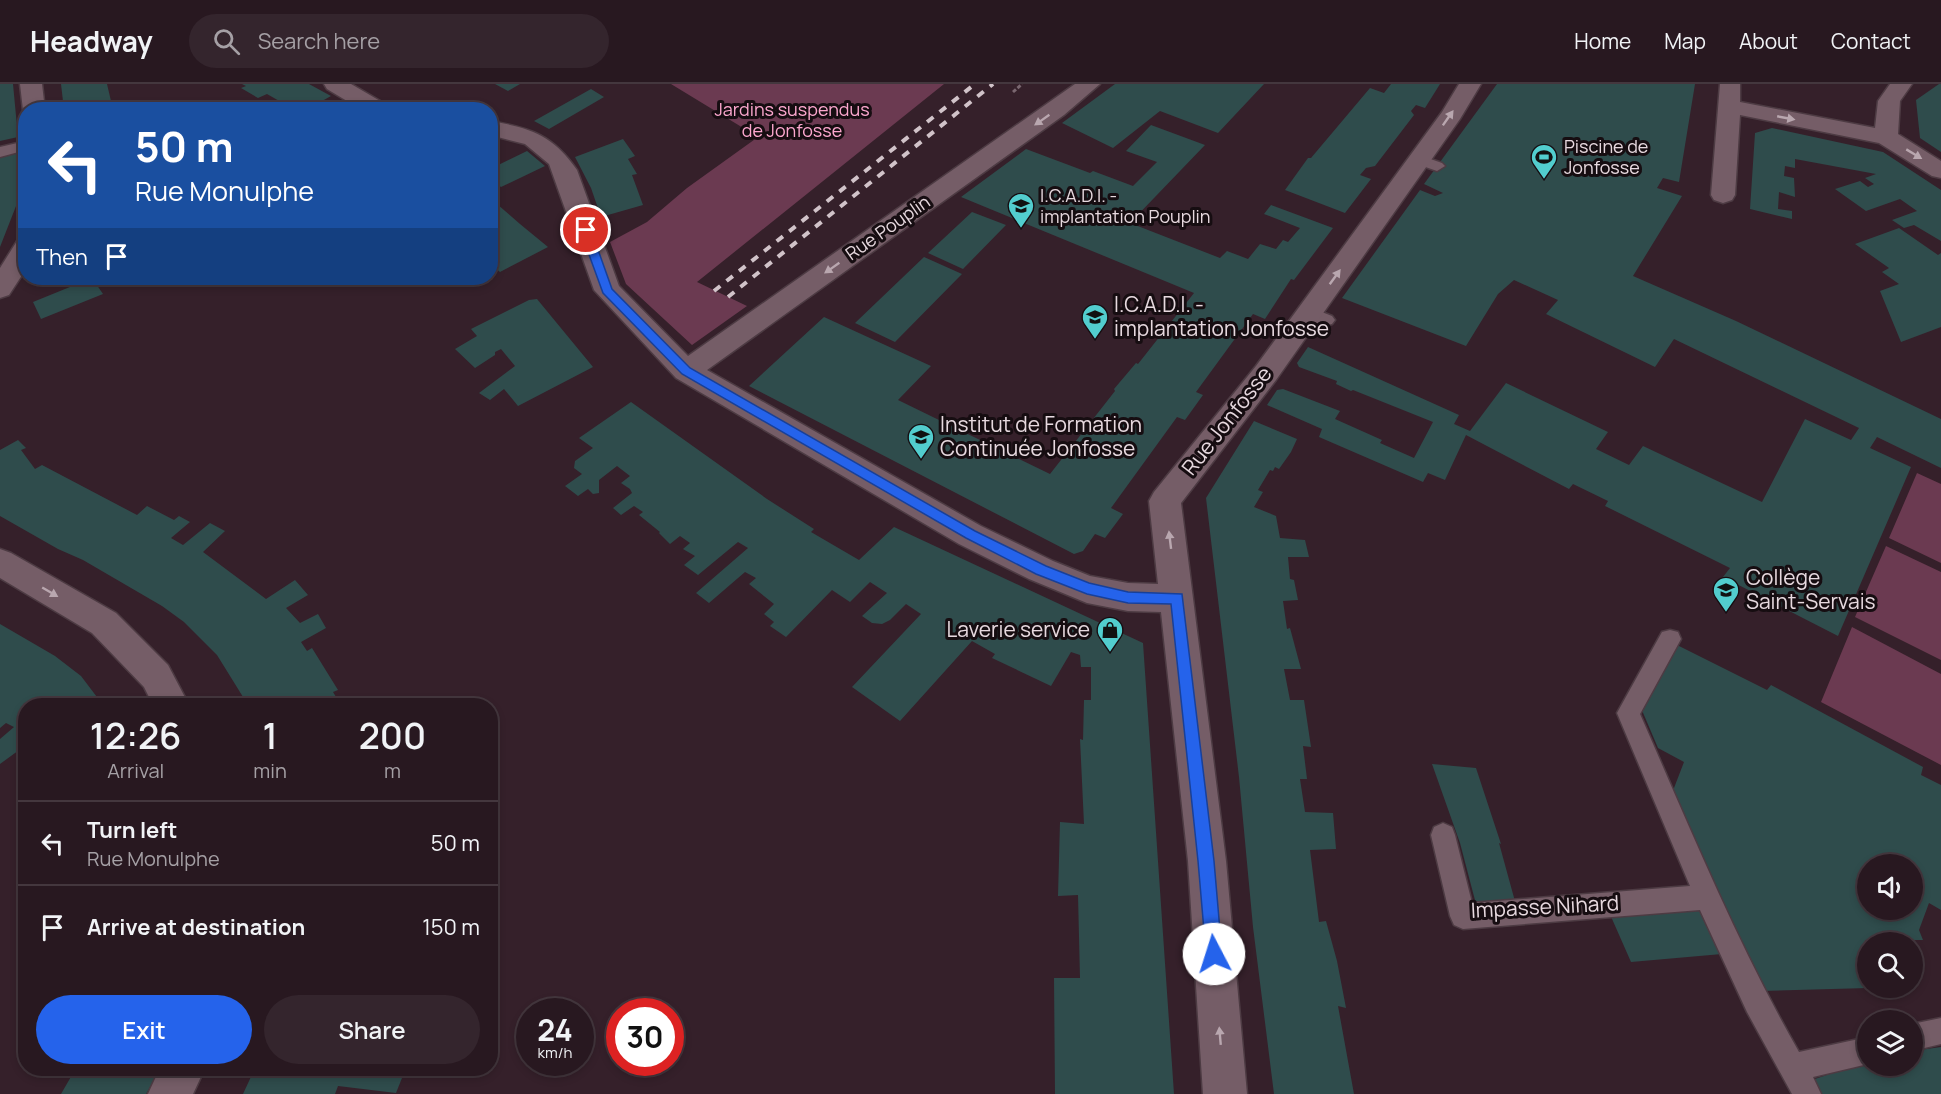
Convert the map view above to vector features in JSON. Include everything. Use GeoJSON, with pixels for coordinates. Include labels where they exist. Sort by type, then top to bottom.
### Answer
{"type":"FeatureCollection","features":[{"type":"Feature","properties":{"kind":"street"},"geometry":{"type":"LineString","coordinates":[[31,84],[33,102]]}},
{"type":"Feature","properties":{"kind":"street"},"geometry":{"type":"LineString","coordinates":[[335,84],[365,102]]}},
{"type":"Feature","properties":{"kind":"street","name":"Rue Pouplin"},"geometry":{"type":"LineString","coordinates":[[686,371],[1056,110],[1089,84]]}},
{"type":"Feature","properties":{"kind":"street","name":"Rue Jonfosse"},"geometry":{"type":"LineString","coordinates":[[1225,1094],[1206,861],[1165,501],[1266,373],[1318,316],[1428,163],[1470,84]]}},
{"type":"Feature","properties":{"kind":"street"},"geometry":{"type":"LineString","coordinates":[[1886,138],[1889,101],[1901,84]]}},
{"type":"Feature","properties":{"kind":"street"},"geometry":{"type":"LineString","coordinates":[[1723,195],[1730,95],[1886,138],[1941,171]]}},
{"type":"Feature","properties":{"kind":"street"},"geometry":{"type":"LineString","coordinates":[[498,129],[516,131],[536,139],[555,154],[565,170],[607,290],[686,371],[970,535],[1041,570],[1087,589],[1128,597],[1177,598]]}},
{"type":"Feature","properties":{"kind":"street"},"geometry":{"type":"LineString","coordinates":[[0,289],[18,260]]}},
{"type":"Feature","properties":{"kind":"street"},"geometry":{"type":"LineString","coordinates":[[0,562],[104,623],[156,676],[167,698]]}},
{"type":"Feature","properties":{"kind":"street"},"geometry":{"type":"LineString","coordinates":[[170,1094],[179,1076]]}},
{"type":"Feature","properties":{"kind":"lane"},"geometry":{"type":"LineString","coordinates":[[0,152],[18,147]]}},
{"type":"Feature","properties":{"kind":"lane"},"geometry":{"type":"LineString","coordinates":[[1670,639],[1628,713],[1707,897],[1756,1003],[1807,1094]]}},
{"type":"Feature","properties":{"kind":"lane","name":"Impasse Nihard"},"geometry":{"type":"LineString","coordinates":[[1443,835],[1463,916],[1707,897]]}},
{"type":"Feature","properties":{"kind":"lane"},"geometry":{"type":"LineString","coordinates":[[1923,1035],[1941,1031]]}},
{"type":"Feature","properties":{"kind":"lane"},"geometry":{"type":"LineString","coordinates":[[1791,1068],[1857,1053]]}},
{"type":"Feature","properties":{"kind":"path"},"geometry":{"type":"LineString","coordinates":[[1013,92],[1022,84]]}},
{"type":"Feature","properties":{"kind":"green space","name":"Jardins suspendus de Jonfosse"},"geometry":{"type":"Polygon","coordinates":[[[671,84],[944,84],[697,282],[747,306],[692,345],[626,284],[610,242],[647,222],[687,188],[758,137],[671,84]]]}},
{"type":"Feature","properties":{"kind":"green space"},"geometry":{"type":"Polygon","coordinates":[[[1917,473],[1941,484],[1941,563],[1889,538],[1917,473]]]}},
{"type":"Feature","properties":{"kind":"green space"},"geometry":{"type":"Polygon","coordinates":[[[1886,546],[1941,572],[1941,660],[1855,617],[1886,546]]]}},
{"type":"Feature","properties":{"kind":"green space"},"geometry":{"type":"Polygon","coordinates":[[[1852,627],[1941,674],[1941,765],[1821,702],[1852,627]]]}},
{"type":"Feature","properties":{"kind":"building"},"geometry":{"type":"Polygon","coordinates":[[[0,84],[13,84],[18,137],[0,141],[0,84]]]}},
{"type":"Feature","properties":{"kind":"building"},"geometry":{"type":"Polygon","coordinates":[[[61,84],[107,84],[111,101],[115,100],[115,102],[63,102],[61,84]]]}},
{"type":"Feature","properties":{"kind":"building"},"geometry":{"type":"Polygon","coordinates":[[[242,84],[309,84],[331,96],[320,102],[281,102],[267,94],[258,98],[241,88],[246,86],[242,84]]]}},
{"type":"Feature","properties":{"kind":"building"},"geometry":{"type":"Polygon","coordinates":[[[495,84],[520,84],[508,91],[495,84]]]}},
{"type":"Feature","properties":{"kind":"building"},"geometry":{"type":"Polygon","coordinates":[[[1115,84],[1264,84],[1218,133],[1160,111],[1113,148],[1062,123],[1115,84]]]}},
{"type":"Feature","properties":{"kind":"building"},"geometry":{"type":"Polygon","coordinates":[[[1391,84],[1440,84],[1425,108],[1416,105],[1411,111],[1414,115],[1375,166],[1366,168],[1360,175],[1371,179],[1345,213],[1285,190],[1308,158],[1311,158],[1370,88],[1384,93],[1391,84]]]}},
{"type":"Feature","properties":{"kind":"building"},"geometry":{"type":"Polygon","coordinates":[[[1497,84],[1695,84],[1679,182],[1663,178],[1657,188],[1682,196],[1633,276],[1736,321],[1941,419],[1941,468],[1877,437],[1870,448],[1911,467],[1838,636],[1723,577],[1730,568],[1605,506],[1608,501],[1573,484],[1569,489],[1466,435],[1445,480],[1428,473],[1423,482],[1319,437],[1322,429],[1267,405],[1277,390],[1283,389],[1340,411],[1335,419],[1382,440],[1380,443],[1414,458],[1433,422],[1351,391],[1336,384],[1337,381],[1299,367],[1297,363],[1308,347],[1459,415],[1454,424],[1470,431],[1506,383],[1608,432],[1596,449],[1629,465],[1643,446],[1762,502],[1805,419],[1851,440],[1859,428],[1674,339],[1655,367],[1546,314],[1558,300],[1514,280],[1498,294],[1466,346],[1342,298],[1420,190],[1435,196],[1443,193],[1424,184],[1497,84]]]}},
{"type":"Feature","properties":{"kind":"building"},"geometry":{"type":"Polygon","coordinates":[[[1941,84],[1941,152],[1920,138],[1916,100],[1941,84]]]}},
{"type":"Feature","properties":{"kind":"building"},"geometry":{"type":"Polygon","coordinates":[[[591,89],[604,97],[549,129],[534,121],[591,89]]]}},
{"type":"Feature","properties":{"kind":"building"},"geometry":{"type":"Polygon","coordinates":[[[1151,125],[1205,145],[1130,223],[1220,258],[1227,251],[1248,259],[1260,244],[1276,249],[1283,240],[1288,242],[1300,228],[1264,214],[1271,205],[1333,228],[1294,280],[1291,279],[1265,319],[1253,314],[1196,392],[1203,395],[1185,420],[1177,417],[1111,508],[1123,514],[1105,538],[1095,534],[1083,551],[1074,554],[749,386],[824,317],[931,366],[898,400],[1050,474],[1115,391],[1114,389],[1136,363],[1138,364],[1194,293],[961,197],[1026,149],[1133,186],[1157,162],[1126,151],[1151,125]]]}},
{"type":"Feature","properties":{"kind":"building"},"geometry":{"type":"Polygon","coordinates":[[[1772,128],[1883,152],[1941,190],[1941,241],[1914,225],[1904,228],[1892,220],[1917,211],[1900,199],[1866,211],[1835,189],[1860,181],[1868,187],[1874,184],[1865,178],[1876,174],[1795,159],[1795,168],[1785,166],[1784,176],[1794,178],[1795,197],[1779,192],[1778,209],[1792,211],[1792,219],[1750,209],[1755,133],[1772,128]]]}},
{"type":"Feature","properties":{"kind":"building"},"geometry":{"type":"Polygon","coordinates":[[[623,139],[635,156],[628,159],[637,174],[632,175],[643,205],[601,217],[591,188],[575,157],[623,139]]]}},
{"type":"Feature","properties":{"kind":"building"},"geometry":{"type":"Polygon","coordinates":[[[18,151],[18,201],[0,247],[0,156],[18,151]]]}},
{"type":"Feature","properties":{"kind":"building"},"geometry":{"type":"Polygon","coordinates":[[[527,151],[545,166],[501,187],[498,185],[498,165],[527,151]]]}},
{"type":"Feature","properties":{"kind":"building"},"geometry":{"type":"Polygon","coordinates":[[[498,205],[548,247],[500,272],[498,270],[498,205]]]}},
{"type":"Feature","properties":{"kind":"building"},"geometry":{"type":"Polygon","coordinates":[[[972,212],[1006,225],[963,269],[928,253],[972,212]]]}},
{"type":"Feature","properties":{"kind":"building"},"geometry":{"type":"Polygon","coordinates":[[[1899,228],[1938,255],[1941,253],[1941,327],[1901,342],[1880,291],[1899,284],[1882,272],[1889,268],[1855,244],[1899,228]]]}},
{"type":"Feature","properties":{"kind":"building"},"geometry":{"type":"Polygon","coordinates":[[[924,257],[962,274],[895,342],[855,323],[924,257]]]}},
{"type":"Feature","properties":{"kind":"building"},"geometry":{"type":"Polygon","coordinates":[[[75,285],[97,285],[103,294],[41,319],[33,302],[75,285]]]}},
{"type":"Feature","properties":{"kind":"building"},"geometry":{"type":"Polygon","coordinates":[[[537,299],[593,367],[518,406],[504,389],[490,400],[479,393],[515,366],[501,349],[475,368],[455,349],[477,336],[471,329],[529,300],[537,299]]]}},
{"type":"Feature","properties":{"kind":"building"},"geometry":{"type":"Polygon","coordinates":[[[631,402],[767,499],[814,529],[811,532],[859,560],[894,527],[1143,643],[1174,1094],[1055,1094],[1054,978],[1080,978],[1078,895],[1058,896],[1060,822],[1084,824],[1080,739],[1083,740],[1084,700],[1091,700],[1091,667],[1081,667],[1080,655],[1071,652],[1051,686],[992,658],[995,654],[972,641],[900,721],[852,687],[921,614],[906,604],[890,620],[882,624],[872,623],[862,616],[887,593],[870,582],[850,602],[832,590],[786,637],[770,626],[774,622],[764,614],[774,604],[749,584],[756,578],[745,572],[709,603],[696,593],[748,548],[738,542],[698,575],[684,565],[695,556],[683,549],[690,543],[680,536],[670,544],[660,532],[639,515],[643,512],[634,506],[621,515],[613,508],[632,493],[621,483],[630,476],[617,466],[599,480],[599,493],[593,494],[588,489],[578,496],[565,486],[582,474],[574,468],[575,461],[593,448],[579,438],[631,402]]]}},
{"type":"Feature","properties":{"kind":"building"},"geometry":{"type":"Polygon","coordinates":[[[1254,421],[1297,439],[1279,469],[1275,467],[1273,471],[1270,470],[1258,490],[1263,492],[1254,507],[1276,516],[1280,538],[1305,540],[1309,557],[1288,557],[1290,579],[1294,580],[1298,600],[1283,601],[1287,629],[1290,628],[1301,669],[1284,669],[1290,700],[1304,700],[1311,747],[1303,746],[1307,779],[1300,779],[1305,812],[1333,813],[1336,849],[1310,850],[1319,922],[1326,921],[1346,1008],[1338,1006],[1354,1094],[1274,1094],[1253,927],[1239,777],[1206,498],[1254,421]]]}},
{"type":"Feature","properties":{"kind":"building"},"geometry":{"type":"Polygon","coordinates":[[[18,440],[26,448],[21,450],[35,469],[42,465],[137,515],[147,506],[174,520],[179,516],[190,522],[171,538],[183,545],[210,523],[225,531],[203,552],[266,599],[295,580],[308,595],[286,608],[300,623],[318,614],[326,628],[301,642],[307,651],[312,648],[338,690],[333,692],[337,698],[244,698],[217,655],[184,622],[162,606],[83,560],[58,549],[0,516],[0,450],[18,440]]]}},
{"type":"Feature","properties":{"kind":"building"},"geometry":{"type":"Polygon","coordinates":[[[0,624],[55,656],[81,676],[98,698],[18,698],[18,751],[0,764],[0,739],[14,727],[6,723],[0,728],[0,624]]]}},
{"type":"Feature","properties":{"kind":"building"},"geometry":{"type":"Polygon","coordinates":[[[1675,644],[1767,690],[1771,685],[1923,767],[1921,775],[1941,785],[1941,910],[1929,903],[1923,919],[1923,854],[1857,854],[1857,920],[1923,920],[1920,932],[1857,932],[1857,988],[1760,991],[1665,787],[1674,788],[1684,762],[1658,748],[1641,708],[1675,644]]]}},
{"type":"Feature","properties":{"kind":"building"},"geometry":{"type":"Polygon","coordinates":[[[1432,764],[1476,768],[1501,844],[1499,843],[1516,905],[1476,904],[1460,843],[1432,764]]]}},
{"type":"Feature","properties":{"kind":"building"},"geometry":{"type":"Polygon","coordinates":[[[1699,905],[1722,954],[1631,962],[1609,912],[1699,905]]]}},
{"type":"Feature","properties":{"kind":"building"},"geometry":{"type":"Polygon","coordinates":[[[1941,1047],[1941,1094],[1813,1094],[1806,1082],[1857,1065],[1857,1076],[1923,1076],[1923,1049],[1941,1047]]]}},
{"type":"Feature","properties":{"kind":"building"},"geometry":{"type":"Polygon","coordinates":[[[71,1076],[156,1076],[146,1094],[61,1094],[71,1076]]]}},
{"type":"Feature","properties":{"kind":"building"},"geometry":{"type":"Polygon","coordinates":[[[251,1076],[403,1076],[396,1093],[338,1086],[335,1094],[243,1094],[251,1076]]]}},
{"type":"Feature","properties":{"kind":"railway"},"geometry":{"type":"LineString","coordinates":[[714,291],[975,84]]}},
{"type":"Feature","properties":{"kind":"railway"},"geometry":{"type":"LineString","coordinates":[[728,297],[993,84]]}},
{"type":"Feature","properties":{"kind":"place","name":"Piscine de Jonfosse"},"geometry":{"type":"Point","coordinates":[1544,180]}},
{"type":"Feature","properties":{"kind":"place","name":"I.C.A.D.I. - implantation Pouplin"},"geometry":{"type":"Point","coordinates":[1021,229]}},
{"type":"Feature","properties":{"kind":"place","name":"I.C.A.D.I. - implantation Jonfosse"},"geometry":{"type":"Point","coordinates":[1095,340]}},
{"type":"Feature","properties":{"kind":"place","name":"Institut de Formation Continuée Jonfosse"},"geometry":{"type":"Point","coordinates":[921,460]}},
{"type":"Feature","properties":{"kind":"place","name":"Collège Saint-Servais"},"geometry":{"type":"Point","coordinates":[1726,613]}},
{"type":"Feature","properties":{"kind":"place","name":"Laverie service"},"geometry":{"type":"Point","coordinates":[1110,653]}},
{"type":"Feature","properties":{"kind":"route"},"geometry":{"type":"LineString","coordinates":[[586,230],[607,290],[686,371],[970,535],[1041,570],[1087,589],[1128,597],[1177,598],[1214,954]]}}]}
